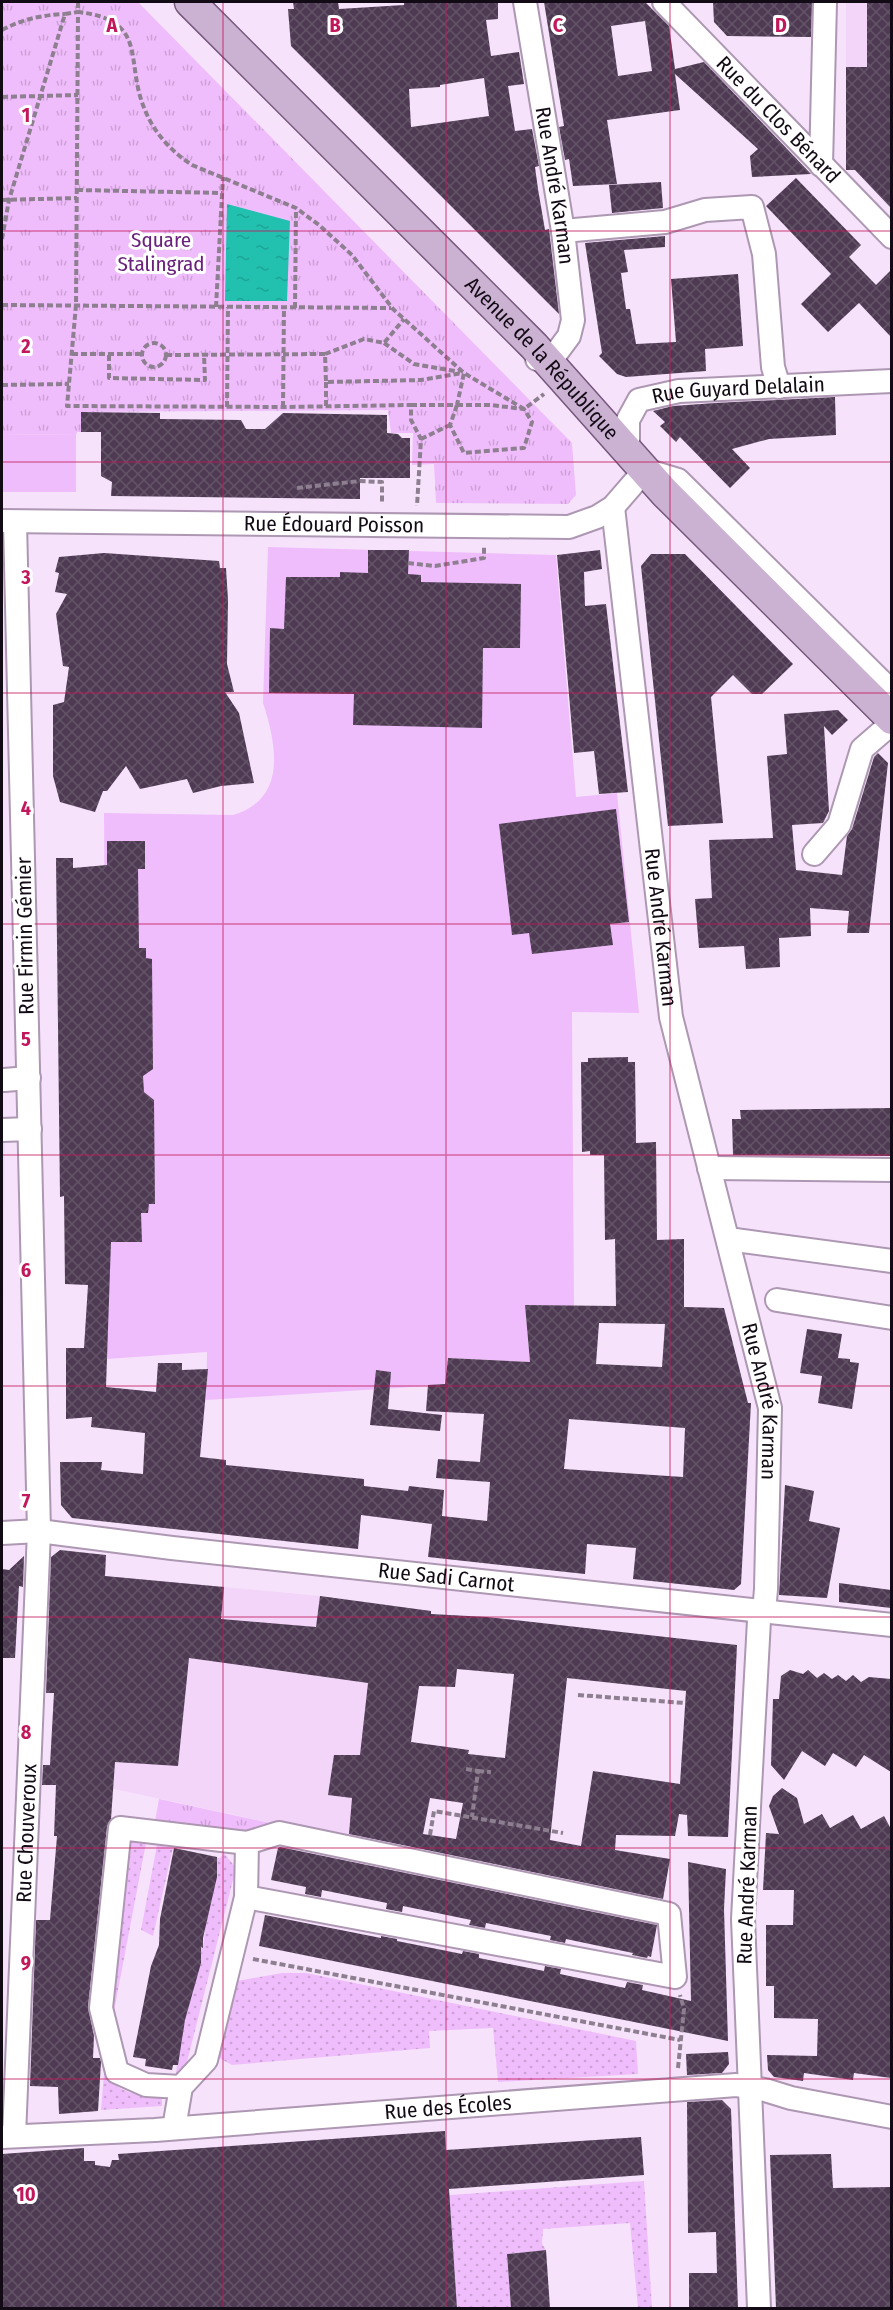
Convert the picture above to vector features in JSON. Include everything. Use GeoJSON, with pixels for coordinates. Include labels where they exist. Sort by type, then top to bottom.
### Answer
{"type":"FeatureCollection","features":[{"type":"Feature","properties":{"kind":"main road","name":"Avenue de la République"},"geometry":{"type":"LineString","coordinates":[[190,2],[556,370],[665,493],[891,721]]}},
{"type":"Feature","properties":{"kind":"street"},"geometry":{"type":"LineString","coordinates":[[207,2],[349,143],[367,180]]}},
{"type":"Feature","properties":{"kind":"street","name":"Rue André Karman"},"geometry":{"type":"LineString","coordinates":[[525,2],[563,231],[573,320],[556,370]]}},
{"type":"Feature","properties":{"kind":"street"},"geometry":{"type":"LineString","coordinates":[[821,165],[825,2]]}},
{"type":"Feature","properties":{"kind":"street","name":"Rue du Clos Bénard"},"geometry":{"type":"LineString","coordinates":[[670,4],[891,237]]}},
{"type":"Feature","properties":{"kind":"street"},"geometry":{"type":"LineString","coordinates":[[563,231],[665,222],[705,210],[752,207],[764,254],[773,367],[779,387]]}},
{"type":"Feature","properties":{"kind":"street","name":"Rue Guyard Delalain"},"geometry":{"type":"LineString","coordinates":[[637,460],[628,420],[639,400],[679,391],[891,381]]}},
{"type":"Feature","properties":{"kind":"street"},"geometry":{"type":"LineString","coordinates":[[637,460],[678,480],[891,692]]}},
{"type":"Feature","properties":{"kind":"street","name":"Rue Édouard Poisson"},"geometry":{"type":"LineString","coordinates":[[8,521],[569,527],[597,517],[613,507],[637,460]]}},
{"type":"Feature","properties":{"kind":"street","name":"Rue André Karman"},"geometry":{"type":"LineString","coordinates":[[613,507],[671,1017],[770,1408],[766,1588],[765,1601],[761,1610],[743,1919],[759,2308]]}},
{"type":"Feature","properties":{"kind":"street","name":"Rue Firmin Gémier"},"geometry":{"type":"LineString","coordinates":[[8,521],[11,709],[30,1128],[39,1531]]}},
{"type":"Feature","properties":{"kind":"street"},"geometry":{"type":"LineString","coordinates":[[814,854],[839,825],[862,749],[891,721]]}},
{"type":"Feature","properties":{"kind":"street"},"geometry":{"type":"LineString","coordinates":[[4,1080],[28,1078]]}},
{"type":"Feature","properties":{"kind":"street"},"geometry":{"type":"LineString","coordinates":[[2,1130],[30,1128]]}},
{"type":"Feature","properties":{"kind":"street"},"geometry":{"type":"LineString","coordinates":[[709,1168],[891,1170]]}},
{"type":"Feature","properties":{"kind":"street"},"geometry":{"type":"LineString","coordinates":[[728,1239],[891,1261]]}},
{"type":"Feature","properties":{"kind":"street"},"geometry":{"type":"LineString","coordinates":[[777,1300],[891,1318]]}},
{"type":"Feature","properties":{"kind":"street","name":"Rue Sadi Carnot"},"geometry":{"type":"LineString","coordinates":[[2,1533],[39,1531],[280,1560],[891,1625]]}},
{"type":"Feature","properties":{"kind":"street","name":"Rue Chouveroux"},"geometry":{"type":"LineString","coordinates":[[8,2137],[39,1531]]}},
{"type":"Feature","properties":{"kind":"street"},"geometry":{"type":"LineString","coordinates":[[181,2087],[146,2085],[117,2072],[110,2049],[101,2008],[120,1828],[247,1843],[279,1833],[669,1914],[675,1977],[246,1897]]}},
{"type":"Feature","properties":{"kind":"street"},"geometry":{"type":"LineString","coordinates":[[174,2128],[181,2087],[206,2060],[246,1897],[247,1843]]}},
{"type":"Feature","properties":{"kind":"street","name":"Rue des Écoles"},"geometry":{"type":"LineString","coordinates":[[8,2137],[174,2128],[730,2085],[749,2086],[791,2098],[891,2117]]}},
{"type":"Feature","properties":{"kind":"path"},"geometry":{"type":"LineString","coordinates":[[78,2],[76,305],[67,406],[490,405],[524,409]]}},
{"type":"Feature","properties":{"kind":"path"},"geometry":{"type":"LineString","coordinates":[[2,30],[27,19],[78,12],[97,14],[114,21],[130,43],[144,109],[154,127],[177,155],[192,165],[296,208],[319,225],[352,255],[392,308],[464,373],[524,409],[531,422],[524,448],[464,453],[450,426],[464,373]]}},
{"type":"Feature","properties":{"kind":"path"},"geometry":{"type":"LineString","coordinates":[[2,239],[9,200],[65,14]]}},
{"type":"Feature","properties":{"kind":"path"},"geometry":{"type":"LineString","coordinates":[[2,97],[40,98],[78,95]]}},
{"type":"Feature","properties":{"kind":"path"},"geometry":{"type":"LineString","coordinates":[[216,307],[223,177]]}},
{"type":"Feature","properties":{"kind":"path"},"geometry":{"type":"LineString","coordinates":[[77,190],[222,193]]}},
{"type":"Feature","properties":{"kind":"path"},"geometry":{"type":"LineString","coordinates":[[2,200],[77,198]]}},
{"type":"Feature","properties":{"kind":"path"},"geometry":{"type":"LineString","coordinates":[[295,308],[296,208]]}},
{"type":"Feature","properties":{"kind":"path"},"geometry":{"type":"LineString","coordinates":[[2,305],[392,308]]}},
{"type":"Feature","properties":{"kind":"path"},"geometry":{"type":"LineString","coordinates":[[227,406],[228,307]]}},
{"type":"Feature","properties":{"kind":"path"},"geometry":{"type":"LineString","coordinates":[[283,407],[284,308]]}},
{"type":"Feature","properties":{"kind":"path"},"geometry":{"type":"LineString","coordinates":[[384,343],[404,319]]}},
{"type":"Feature","properties":{"kind":"path"},"geometry":{"type":"LineString","coordinates":[[166,355],[325,354],[364,339],[384,343],[414,364],[464,373]]}},
{"type":"Feature","properties":{"kind":"path"},"geometry":{"type":"LineString","coordinates":[[154,342],[164,348],[166,355],[159,366],[151,367],[144,362],[141,354],[146,344],[154,342]]}},
{"type":"Feature","properties":{"kind":"path"},"geometry":{"type":"LineString","coordinates":[[72,354],[141,354]]}},
{"type":"Feature","properties":{"kind":"path"},"geometry":{"type":"LineString","coordinates":[[325,354],[326,406]]}},
{"type":"Feature","properties":{"kind":"path"},"geometry":{"type":"LineString","coordinates":[[109,355],[109,378],[206,380],[204,355]]}},
{"type":"Feature","properties":{"kind":"path"},"geometry":{"type":"LineString","coordinates":[[524,409],[556,370]]}},
{"type":"Feature","properties":{"kind":"path"},"geometry":{"type":"LineString","coordinates":[[326,382],[421,380],[464,373]]}},
{"type":"Feature","properties":{"kind":"path"},"geometry":{"type":"LineString","coordinates":[[2,385],[69,384]]}},
{"type":"Feature","properties":{"kind":"path"},"geometry":{"type":"LineString","coordinates":[[411,405],[411,420],[422,439],[415,524]]}},
{"type":"Feature","properties":{"kind":"path"},"geometry":{"type":"LineString","coordinates":[[422,439],[450,426]]}},
{"type":"Feature","properties":{"kind":"path"},"geometry":{"type":"LineString","coordinates":[[297,488],[355,480],[382,482],[383,524]]}},
{"type":"Feature","properties":{"kind":"path"},"geometry":{"type":"LineString","coordinates":[[408,563],[435,566],[484,558],[485,525]]}},
{"type":"Feature","properties":{"kind":"path"},"geometry":{"type":"LineString","coordinates":[[578,1695],[685,1703]]}},
{"type":"Feature","properties":{"kind":"path"},"geometry":{"type":"LineString","coordinates":[[466,1769],[491,1772]]}},
{"type":"Feature","properties":{"kind":"path"},"geometry":{"type":"LineString","coordinates":[[472,1817],[478,1772]]}},
{"type":"Feature","properties":{"kind":"path"},"geometry":{"type":"LineString","coordinates":[[430,1835],[434,1811],[562,1833]]}},
{"type":"Feature","properties":{"kind":"path"},"geometry":{"type":"LineString","coordinates":[[232,1955],[680,2040]]}},
{"type":"Feature","properties":{"kind":"path"},"geometry":{"type":"LineString","coordinates":[[675,1977],[684,2009],[678,2090]]}},
{"type":"Feature","properties":{"kind":"shaded area"},"geometry":{"type":"Polygon","coordinates":[[[846,2],[891,2],[891,208],[846,161],[846,2]]]}},
{"type":"Feature","properties":{"kind":"shaded area"},"geometry":{"type":"Polygon","coordinates":[[[2,1124],[5,1124],[3,1369],[2,1369],[2,1124]]]}},
{"type":"Feature","properties":{"kind":"shaded area"},"geometry":{"type":"Polygon","coordinates":[[[105,1576],[320,1596],[431,1611],[412,1729],[401,1841],[397,1850],[91,1784],[105,1576]]]}},
{"type":"Feature","properties":{"kind":"green space","name":"Square Stalingrad"},"geometry":{"type":"Polygon","coordinates":[[[2,2],[138,2],[572,443],[576,495],[568,504],[436,503],[434,464],[412,465],[413,433],[391,433],[388,410],[82,412],[81,432],[77,432],[76,435],[2,434],[2,2]]]}},
{"type":"Feature","properties":{"kind":"green space"},"geometry":{"type":"Polygon","coordinates":[[[2,434],[76,435],[76,492],[2,492],[2,434]]]}},
{"type":"Feature","properties":{"kind":"green space"},"geometry":{"type":"Polygon","coordinates":[[[268,547],[556,555],[576,797],[617,793],[639,1013],[572,1012],[574,1306],[525,1305],[530,1362],[448,1358],[444,1385],[206,1400],[207,1352],[107,1359],[104,813],[233,815],[250,807],[262,797],[270,784],[274,769],[272,736],[263,703],[268,547]]]}},
{"type":"Feature","properties":{"kind":"green space"},"geometry":{"type":"Polygon","coordinates":[[[159,1799],[279,1825],[249,1834],[155,1821],[159,1799]]]}},
{"type":"Feature","properties":{"kind":"green space"},"geometry":{"type":"Polygon","coordinates":[[[132,1840],[146,1843],[114,2011],[111,2011],[123,1893],[132,1840]]]}},
{"type":"Feature","properties":{"kind":"green space"},"geometry":{"type":"Polygon","coordinates":[[[157,1845],[173,1848],[153,1936],[141,1930],[157,1845]]]}},
{"type":"Feature","properties":{"kind":"green space"},"geometry":{"type":"Polygon","coordinates":[[[224,1853],[236,1868],[185,2070],[176,2074],[182,2029],[185,2029],[182,2028],[185,2011],[189,2011],[186,2010],[196,1947],[203,1947],[217,1858],[224,1853]]]}},
{"type":"Feature","properties":{"kind":"green space"},"geometry":{"type":"Polygon","coordinates":[[[282,1973],[306,1973],[636,2041],[638,2074],[498,2082],[493,2028],[429,2031],[430,2048],[232,2065],[214,2055],[237,1981],[282,1973]]]}},
{"type":"Feature","properties":{"kind":"green space"},"geometry":{"type":"Polygon","coordinates":[[[105,2062],[108,2076],[118,2087],[132,2093],[162,2097],[162,2106],[101,2110],[105,2062]]]}},
{"type":"Feature","properties":{"kind":"green space"},"geometry":{"type":"Polygon","coordinates":[[[644,2181],[652,2308],[638,2308],[630,2223],[543,2229],[542,2244],[546,2250],[507,2254],[511,2308],[117,2308],[110,2210],[450,2195],[644,2181]]]}},
{"type":"Feature","properties":{"kind":"water"},"geometry":{"type":"Polygon","coordinates":[[[227,204],[290,221],[287,301],[225,301],[227,204]]]}},
{"type":"Feature","properties":{"kind":"building"},"geometry":{"type":"Polygon","coordinates":[[[293,2],[338,2],[339,9],[404,5],[404,2],[498,2],[498,19],[486,20],[491,56],[519,52],[524,84],[508,86],[515,131],[532,129],[539,166],[535,167],[538,189],[545,230],[549,229],[559,314],[291,46],[288,9],[294,9],[293,2]],[[484,78],[440,85],[440,87],[409,89],[411,127],[489,116],[484,78]]]}},
{"type":"Feature","properties":{"kind":"building"},"geometry":{"type":"Polygon","coordinates":[[[544,2],[645,2],[669,26],[675,69],[704,62],[811,174],[752,177],[750,156],[758,149],[675,74],[680,110],[607,120],[617,184],[573,186],[569,159],[565,160],[559,127],[564,126],[544,2]],[[645,21],[611,26],[618,76],[652,71],[645,21]]]}},
{"type":"Feature","properties":{"kind":"building"},"geometry":{"type":"Polygon","coordinates":[[[713,2],[812,2],[811,37],[727,36],[714,22],[713,2]]]}},
{"type":"Feature","properties":{"kind":"building"},"geometry":{"type":"Polygon","coordinates":[[[867,2],[891,2],[891,208],[855,170],[846,170],[846,67],[867,67],[867,2]]]}},
{"type":"Feature","properties":{"kind":"building"},"geometry":{"type":"Polygon","coordinates":[[[796,178],[861,245],[849,257],[876,285],[891,270],[891,337],[859,303],[828,332],[801,304],[831,274],[766,206],[796,178]]]}},
{"type":"Feature","properties":{"kind":"building"},"geometry":{"type":"Polygon","coordinates":[[[661,182],[663,208],[612,213],[609,185],[661,182]]]}},
{"type":"Feature","properties":{"kind":"building"},"geometry":{"type":"Polygon","coordinates":[[[665,236],[665,247],[624,250],[628,272],[621,273],[626,309],[630,309],[636,344],[676,342],[671,279],[738,274],[743,346],[705,349],[706,371],[626,377],[617,374],[599,356],[602,353],[585,243],[665,236]]]}},
{"type":"Feature","properties":{"kind":"building"},"geometry":{"type":"Polygon","coordinates":[[[835,397],[836,435],[769,439],[732,449],[750,468],[730,488],[680,437],[676,442],[660,426],[665,422],[653,411],[673,406],[835,397]]]}},
{"type":"Feature","properties":{"kind":"building"},"geometry":{"type":"Polygon","coordinates":[[[81,412],[160,413],[160,419],[241,420],[246,429],[265,429],[283,413],[387,415],[387,433],[410,438],[410,478],[360,478],[360,499],[111,496],[112,482],[101,476],[101,432],[81,432],[81,412]]]}},
{"type":"Feature","properties":{"kind":"building"},"geometry":{"type":"Polygon","coordinates":[[[368,550],[409,550],[408,574],[421,575],[421,582],[521,584],[520,648],[483,648],[482,728],[353,725],[354,694],[269,693],[270,628],[284,629],[286,577],[340,577],[340,572],[368,573],[368,550]]]}},
{"type":"Feature","properties":{"kind":"building"},"geometry":{"type":"Polygon","coordinates":[[[600,550],[602,569],[584,572],[585,606],[606,604],[628,792],[599,794],[594,751],[574,753],[557,555],[600,550]]]}},
{"type":"Feature","properties":{"kind":"building"},"geometry":{"type":"Polygon","coordinates":[[[104,553],[219,561],[220,568],[226,568],[227,664],[234,692],[225,692],[239,713],[254,783],[221,786],[193,793],[187,779],[140,789],[126,766],[107,791],[103,791],[95,812],[60,802],[53,776],[53,705],[64,702],[69,667],[63,666],[56,614],[67,594],[55,592],[59,573],[55,572],[59,557],[104,553]]]}},
{"type":"Feature","properties":{"kind":"building"},"geometry":{"type":"Polygon","coordinates":[[[651,554],[685,554],[793,664],[762,694],[752,694],[733,675],[711,697],[723,823],[668,826],[641,566],[651,554]]]}},
{"type":"Feature","properties":{"kind":"building"},"geometry":{"type":"Polygon","coordinates":[[[838,710],[848,720],[832,735],[824,726],[829,811],[823,823],[792,825],[796,870],[842,875],[847,836],[852,829],[874,757],[878,753],[888,763],[869,933],[847,933],[849,911],[810,908],[811,936],[779,938],[780,967],[746,969],[744,946],[699,948],[695,899],[712,898],[709,840],[773,838],[767,756],[787,754],[784,714],[838,710]]]}},
{"type":"Feature","properties":{"kind":"building"},"geometry":{"type":"Polygon","coordinates":[[[616,809],[629,922],[610,924],[613,945],[532,954],[529,933],[512,935],[499,824],[616,809]]]}},
{"type":"Feature","properties":{"kind":"building"},"geometry":{"type":"Polygon","coordinates":[[[107,841],[145,841],[145,869],[138,869],[139,948],[146,948],[146,958],[152,959],[153,1069],[143,1076],[144,1092],[154,1100],[155,1204],[149,1204],[148,1213],[141,1213],[142,1242],[111,1242],[106,1387],[156,1392],[158,1363],[182,1363],[182,1370],[208,1369],[200,1457],[226,1460],[226,1465],[364,1479],[364,1486],[408,1491],[409,1486],[444,1490],[442,1516],[487,1521],[490,1482],[436,1478],[438,1459],[480,1462],[484,1414],[426,1411],[428,1385],[445,1384],[448,1358],[530,1362],[525,1305],[616,1306],[615,1239],[605,1240],[604,1155],[590,1155],[590,1151],[582,1152],[581,1062],[588,1062],[588,1058],[628,1057],[628,1062],[635,1062],[636,1143],[656,1142],[657,1240],[684,1239],[684,1307],[724,1308],[748,1403],[751,1403],[741,1584],[734,1590],[633,1579],[636,1548],[587,1544],[585,1574],[428,1557],[432,1524],[361,1515],[358,1549],[72,1518],[61,1505],[60,1462],[102,1462],[101,1470],[143,1474],[145,1433],[91,1427],[92,1417],[66,1419],[66,1348],[84,1348],[88,1285],[65,1284],[64,1196],[60,1197],[56,858],[73,858],[73,868],[107,865],[107,841]],[[599,1323],[596,1364],[662,1367],[665,1324],[599,1323]],[[569,1419],[564,1469],[683,1477],[685,1428],[569,1419]]]}},
{"type":"Feature","properties":{"kind":"building"},"geometry":{"type":"Polygon","coordinates":[[[891,1108],[891,1156],[733,1155],[732,1119],[741,1119],[740,1110],[891,1108]]]}},
{"type":"Feature","properties":{"kind":"building"},"geometry":{"type":"Polygon","coordinates":[[[807,1329],[842,1334],[838,1358],[850,1359],[850,1362],[859,1363],[852,1409],[818,1403],[822,1376],[800,1373],[807,1329]]]}},
{"type":"Feature","properties":{"kind":"building"},"geometry":{"type":"Polygon","coordinates":[[[376,1370],[391,1372],[388,1409],[442,1415],[440,1431],[370,1425],[376,1370]]]}},
{"type":"Feature","properties":{"kind":"building"},"geometry":{"type":"Polygon","coordinates":[[[785,1485],[814,1491],[809,1521],[840,1528],[827,1598],[779,1595],[785,1485]]]}},
{"type":"Feature","properties":{"kind":"building"},"geometry":{"type":"Polygon","coordinates":[[[60,1550],[106,1555],[105,1576],[224,1587],[221,1619],[316,1627],[320,1596],[431,1611],[431,1614],[487,1617],[737,1645],[728,1837],[688,1836],[687,1815],[679,1814],[675,1836],[616,1835],[615,1850],[670,1859],[663,1899],[349,1834],[352,1798],[328,1795],[334,1755],[360,1755],[368,1683],[189,1658],[178,1766],[115,1762],[111,1819],[107,1827],[88,2007],[94,2036],[93,2058],[100,2058],[101,2062],[98,2111],[59,2114],[58,2087],[30,2086],[36,1920],[50,1920],[57,1836],[54,1836],[56,1785],[42,1785],[43,1765],[50,1765],[54,1693],[46,1693],[51,1557],[60,1550]],[[457,1669],[455,1687],[419,1686],[411,1742],[469,1750],[468,1754],[505,1758],[514,1674],[457,1669]],[[567,1678],[550,1840],[581,1846],[593,1771],[680,1784],[686,1691],[567,1678]],[[430,1798],[423,1834],[456,1839],[463,1803],[430,1798]]]}},
{"type":"Feature","properties":{"kind":"building"},"geometry":{"type":"Polygon","coordinates":[[[24,1556],[23,1587],[19,1586],[15,1658],[2,1658],[2,1569],[9,1570],[24,1556]]]}},
{"type":"Feature","properties":{"kind":"building"},"geometry":{"type":"Polygon","coordinates":[[[839,1583],[891,1590],[891,1608],[839,1602],[839,1583]]]}},
{"type":"Feature","properties":{"kind":"building"},"geometry":{"type":"Polygon","coordinates":[[[790,1670],[803,1674],[808,1670],[817,1678],[824,1673],[832,1679],[838,1675],[846,1681],[853,1675],[861,1682],[869,1677],[891,1679],[891,1772],[864,1755],[856,1767],[833,1753],[825,1766],[802,1751],[784,1780],[771,1765],[773,1699],[779,1699],[781,1676],[790,1670]]]}},
{"type":"Feature","properties":{"kind":"building"},"geometry":{"type":"Polygon","coordinates":[[[782,1788],[797,1798],[804,1824],[822,1814],[830,1828],[853,1815],[861,1829],[884,1816],[891,1829],[891,2078],[854,2073],[853,2080],[804,2073],[803,2081],[774,2077],[768,2070],[767,2055],[817,2056],[818,2019],[774,2018],[774,1986],[766,1986],[766,1925],[793,1925],[794,1890],[763,1890],[766,1833],[779,1834],[769,1806],[773,1796],[782,1788]]]}},
{"type":"Feature","properties":{"kind":"building"},"geometry":{"type":"Polygon","coordinates":[[[280,1847],[657,1925],[651,1957],[632,1955],[633,1953],[566,1939],[565,1943],[550,1940],[551,1936],[486,1923],[485,1928],[469,1925],[471,1920],[403,1906],[402,1912],[386,1909],[387,1903],[322,1890],[321,1897],[305,1894],[306,1887],[271,1880],[280,1847]]]}},
{"type":"Feature","properties":{"kind":"building"},"geometry":{"type":"Polygon","coordinates":[[[174,1848],[217,1857],[217,1877],[203,1938],[203,1948],[201,1947],[201,1963],[185,2020],[178,2065],[173,2065],[172,2070],[145,2066],[146,2059],[133,2057],[151,1966],[159,1945],[160,1919],[174,1848]]]}},
{"type":"Feature","properties":{"kind":"building"},"geometry":{"type":"Polygon","coordinates":[[[688,1862],[726,1869],[724,1909],[728,2041],[259,1946],[265,1915],[381,1938],[381,1936],[397,1939],[397,1941],[462,1954],[463,1951],[479,1954],[479,1958],[544,1971],[545,1966],[561,1969],[560,1974],[625,1988],[627,1982],[643,1985],[642,1990],[691,2001],[688,1862]]]}},
{"type":"Feature","properties":{"kind":"building"},"geometry":{"type":"Polygon","coordinates":[[[728,2052],[729,2064],[722,2073],[687,2075],[686,2054],[728,2052]]]}},
{"type":"Feature","properties":{"kind":"building"},"geometry":{"type":"Polygon","coordinates":[[[722,2100],[731,2109],[738,2308],[689,2308],[689,2273],[717,2273],[716,2232],[688,2233],[687,2102],[722,2100]]]}},
{"type":"Feature","properties":{"kind":"building"},"geometry":{"type":"Polygon","coordinates":[[[445,2131],[446,2150],[641,2137],[644,2175],[449,2189],[457,2308],[2,2308],[2,2154],[84,2148],[84,2161],[95,2161],[95,2165],[110,2167],[112,2160],[119,2160],[118,2154],[445,2131]]]}},
{"type":"Feature","properties":{"kind":"building"},"geometry":{"type":"Polygon","coordinates":[[[831,2154],[833,2188],[891,2187],[891,2308],[776,2308],[770,2155],[831,2154]]]}},
{"type":"Feature","properties":{"kind":"building"},"geometry":{"type":"Polygon","coordinates":[[[546,2250],[550,2308],[511,2308],[507,2254],[546,2250]]]}}]}
